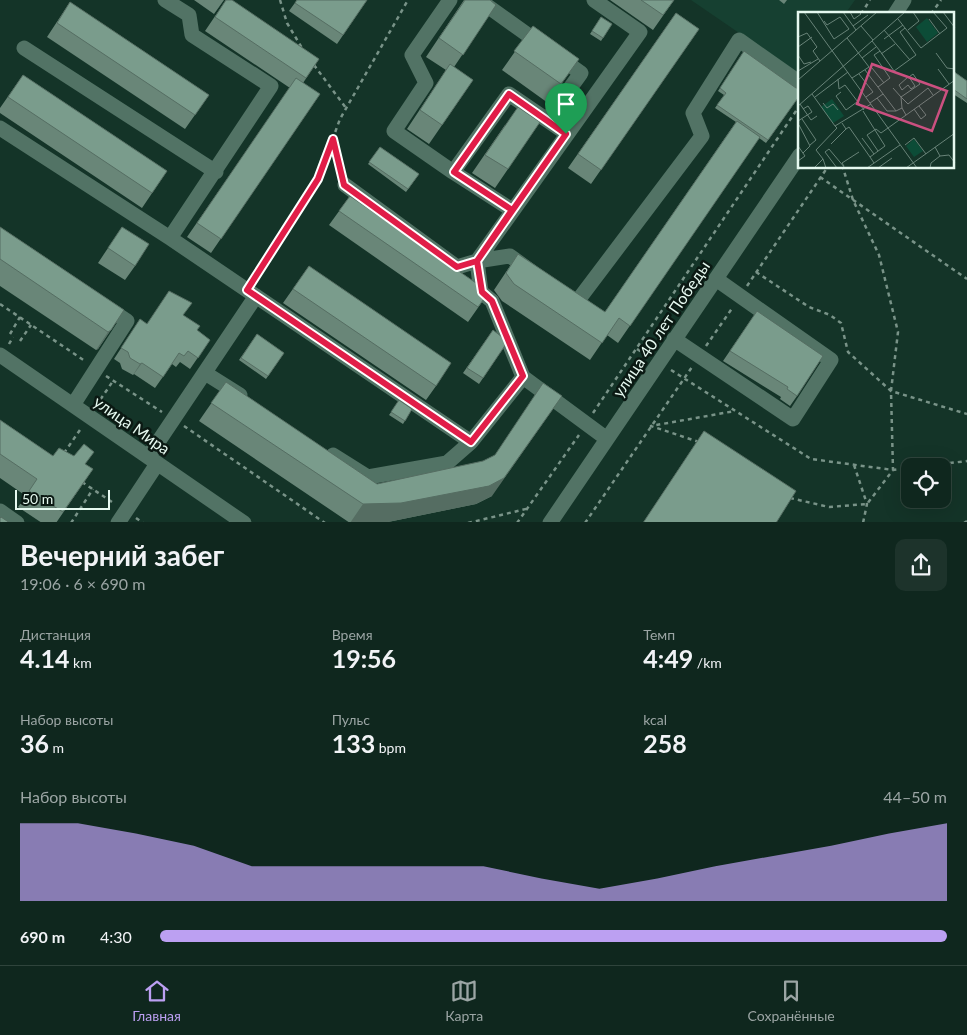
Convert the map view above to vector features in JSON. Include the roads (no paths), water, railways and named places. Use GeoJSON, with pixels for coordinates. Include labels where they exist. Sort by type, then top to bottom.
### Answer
{"type":"FeatureCollection","features":[{"type":"Feature","properties":{"kind":"street"},"geometry":{"type":"LineString","coordinates":[[165,0],[189,15],[192,35],[271,86],[216,172],[170,238]]}},
{"type":"Feature","properties":{"kind":"street"},"geometry":{"type":"LineString","coordinates":[[450,0],[412,55],[426,83],[394,131],[512,210]]}},
{"type":"Feature","properties":{"kind":"street"},"geometry":{"type":"LineString","coordinates":[[479,0],[581,73],[547,120]]}},
{"type":"Feature","properties":{"kind":"street"},"geometry":{"type":"LineString","coordinates":[[594,0],[640,32],[477,261],[482,292],[492,301],[523,376],[587,422],[607,439]]}},
{"type":"Feature","properties":{"kind":"street"},"geometry":{"type":"LineString","coordinates":[[896,12],[904,0]]}},
{"type":"Feature","properties":{"kind":"street"},"geometry":{"type":"LineString","coordinates":[[344,185],[457,267],[477,261],[510,256],[576,303],[702,136],[693,113],[739,40],[798,83]]}},
{"type":"Feature","properties":{"kind":"street"},"geometry":{"type":"LineString","coordinates":[[24,48],[216,172]]}},
{"type":"Feature","properties":{"kind":"street"},"geometry":{"type":"LineString","coordinates":[[454,172],[509,94],[566,134]]}},
{"type":"Feature","properties":{"kind":"street"},"geometry":{"type":"LineString","coordinates":[[0,128],[170,238],[471,442]]}},
{"type":"Feature","properties":{"kind":"street","name":"улица 40 лет Победы"},"geometry":{"type":"LineString","coordinates":[[550,522],[798,157]]}},
{"type":"Feature","properties":{"kind":"street"},"geometry":{"type":"LineString","coordinates":[[674,339],[793,419],[831,360],[716,279]]}},
{"type":"Feature","properties":{"kind":"street"},"geometry":{"type":"LineString","coordinates":[[122,517],[153,460],[251,293]]}},
{"type":"Feature","properties":{"kind":"street"},"geometry":{"type":"LineString","coordinates":[[73,404],[127,321],[87,294]]}},
{"type":"Feature","properties":{"kind":"street","name":"улица Мира"},"geometry":{"type":"LineString","coordinates":[[0,355],[244,522]]}},
{"type":"Feature","properties":{"kind":"street"},"geometry":{"type":"LineString","coordinates":[[205,373],[254,404]]}},
{"type":"Feature","properties":{"kind":"street"},"geometry":{"type":"LineString","coordinates":[[319,446],[368,477],[448,463],[471,442],[523,376]]}},
{"type":"Feature","properties":{"kind":"street"},"geometry":{"type":"LineString","coordinates":[[0,511],[17,522]]}}]}
